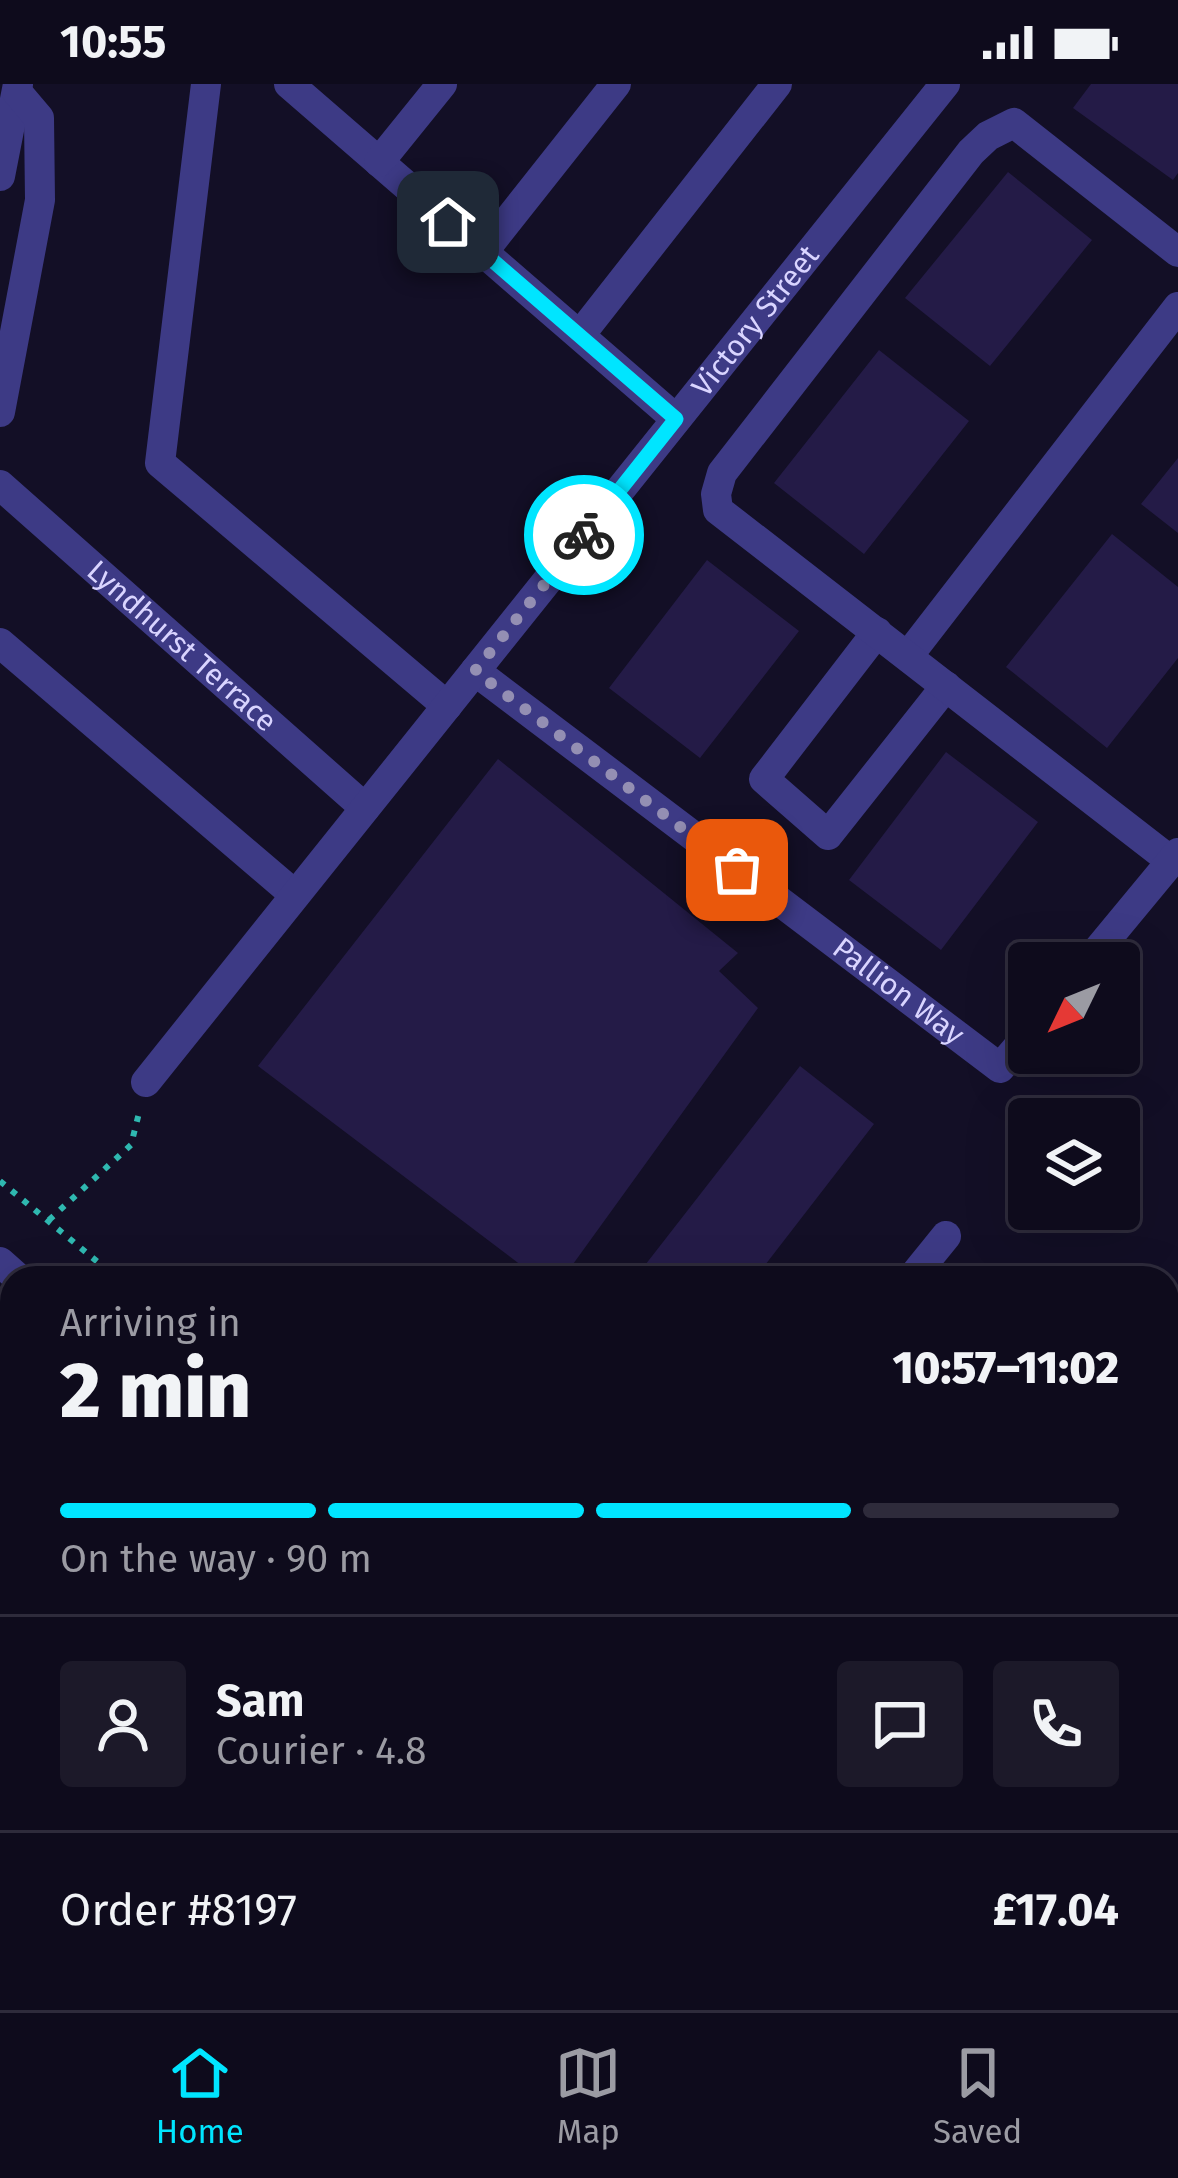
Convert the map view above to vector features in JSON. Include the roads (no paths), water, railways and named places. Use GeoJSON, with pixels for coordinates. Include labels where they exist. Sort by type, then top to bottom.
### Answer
{"type":"FeatureCollection","features":[{"type":"Feature","properties":{"kind":"street"},"geometry":{"type":"LineString","coordinates":[[206,84],[160,463],[447,706]]}},
{"type":"Feature","properties":{"kind":"street"},"geometry":{"type":"LineString","coordinates":[[289,84],[676,419]]}},
{"type":"Feature","properties":{"kind":"street"},"geometry":{"type":"LineString","coordinates":[[379,162],[442,84]]}},
{"type":"Feature","properties":{"kind":"street"},"geometry":{"type":"LineString","coordinates":[[483,252],[616,84]]}},
{"type":"Feature","properties":{"kind":"street"},"geometry":{"type":"LineString","coordinates":[[580,335],[777,84]]}},
{"type":"Feature","properties":{"kind":"street","name":"Victory Street"},"geometry":{"type":"LineString","coordinates":[[146,1082],[945,84]]}},
{"type":"Feature","properties":{"kind":"street"},"geometry":{"type":"LineString","coordinates":[[0,176],[18,88]]}},
{"type":"Feature","properties":{"kind":"street"},"geometry":{"type":"LineString","coordinates":[[0,412],[40,200],[39,118],[18,88]]}},
{"type":"Feature","properties":{"kind":"street"},"geometry":{"type":"LineString","coordinates":[[1104,942],[1175,857],[718,510],[716,494],[722,473],[988,136],[1014,123],[1178,252]]}},
{"type":"Feature","properties":{"kind":"street"},"geometry":{"type":"LineString","coordinates":[[908,656],[1178,307]]}},
{"type":"Feature","properties":{"kind":"street","name":"Lyndhurst Terrace"},"geometry":{"type":"LineString","coordinates":[[0,484],[365,808]]}},
{"type":"Feature","properties":{"kind":"street"},"geometry":{"type":"LineString","coordinates":[[877,632],[764,779],[828,835],[946,686]]}},
{"type":"Feature","properties":{"kind":"street"},"geometry":{"type":"LineString","coordinates":[[0,643],[296,895]]}},
{"type":"Feature","properties":{"kind":"street","name":"Pallion Way"},"geometry":{"type":"LineString","coordinates":[[475,671],[1000,1068],[1008,1059]]}},
{"type":"Feature","properties":{"kind":"street"},"geometry":{"type":"LineString","coordinates":[[922,1266],[946,1236]]}}]}
